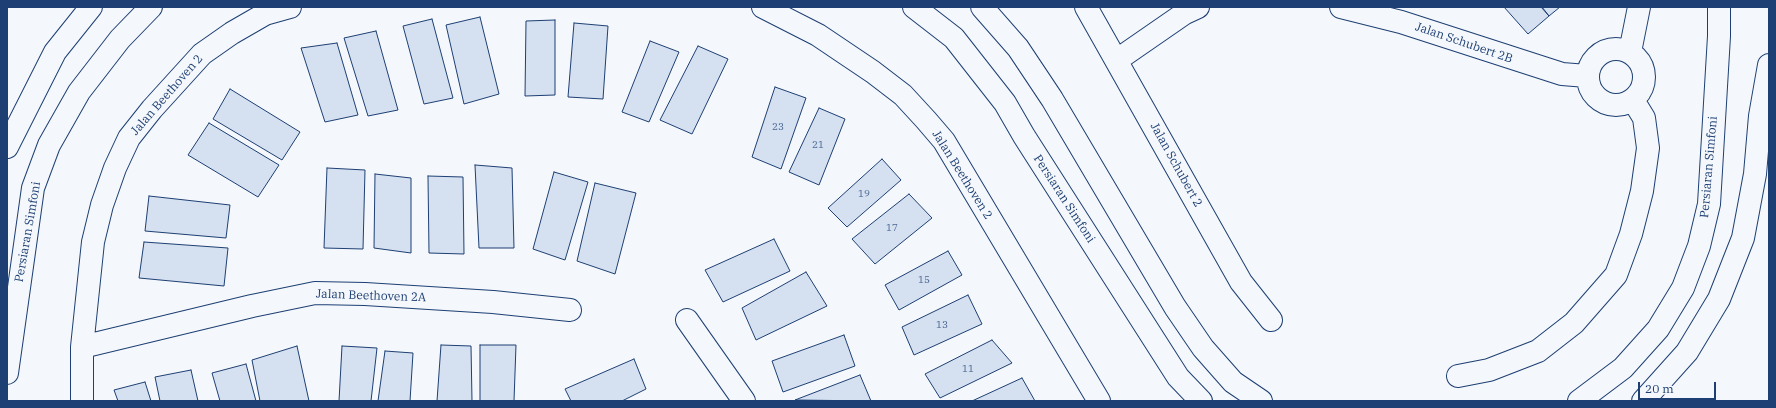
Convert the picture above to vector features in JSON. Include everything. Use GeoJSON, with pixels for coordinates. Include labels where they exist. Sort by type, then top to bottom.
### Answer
{"type":"FeatureCollection","features":[{"type":"Feature","properties":{"kind":"street"},"geometry":{"type":"LineString","coordinates":[[7,147],[56,52],[91,7]]}},
{"type":"Feature","properties":{"kind":"street","name":"Persiaran Simfoni"},"geometry":{"type":"LineString","coordinates":[[7,373],[33,188],[49,145],[79,92],[120,39],[151,7]]}},
{"type":"Feature","properties":{"kind":"street","name":"Jalan Beethoven 2"},"geometry":{"type":"LineString","coordinates":[[82,401],[82,348],[93,242],[102,205],[115,168],[129,138],[152,108],[202,54],[232,33],[265,14],[290,7]]}},
{"type":"Feature","properties":{"kind":"street","name":"Jalan Beethoven 2"},"geometry":{"type":"LineString","coordinates":[[763,7],[818,35],[873,72],[903,95],[926,120],[944,142],[1099,401]]}},
{"type":"Feature","properties":{"kind":"street","name":"Persiaran Simfoni"},"geometry":{"type":"LineString","coordinates":[[914,7],[954,38],[1005,103],[1028,143],[1178,377],[1201,401]]}},
{"type":"Feature","properties":{"kind":"street"},"geometry":{"type":"LineString","coordinates":[[982,7],[1018,48],[1052,99],[1175,307],[1203,348],[1233,382],[1261,401]]}},
{"type":"Feature","properties":{"kind":"street","name":"Jalan Schubert 2"},"geometry":{"type":"LineString","coordinates":[[1086,7],[1242,282],[1271,320]]}},
{"type":"Feature","properties":{"kind":"street"},"geometry":{"type":"LineString","coordinates":[[1117,60],[1184,13],[1198,7]]}},
{"type":"Feature","properties":{"kind":"street"},"geometry":{"type":"LineString","coordinates":[[1630,52],[1639,7]]}},
{"type":"Feature","properties":{"kind":"street","name":"Persiaran Simfoni"},"geometry":{"type":"LineString","coordinates":[[1579,401],[1623,368],[1658,329],[1683,288],[1699,246],[1709,204],[1719,36],[1718,7]]}},
{"type":"Feature","properties":{"kind":"street","name":"Jalan Schubert 2B"},"geometry":{"type":"LineString","coordinates":[[1347,8],[1402,22],[1554,72],[1588,76]]}},
{"type":"Feature","properties":{"kind":"street"},"geometry":{"type":"LineString","coordinates":[[1611,49],[1620,49],[1630,52],[1643,66],[1644,84],[1640,93],[1633,100],[1625,104],[1616,105],[1599,99],[1592,93],[1588,85],[1588,76],[1590,66],[1602,52],[1611,49]]}},
{"type":"Feature","properties":{"kind":"street"},"geometry":{"type":"LineString","coordinates":[[1643,401],[1687,352],[1703,326],[1719,299],[1743,238],[1755,174],[1760,116],[1769,65]]}},
{"type":"Feature","properties":{"kind":"street"},"geometry":{"type":"LineString","coordinates":[[1458,376],[1489,370],[1538,351],[1574,323],[1616,275],[1631,234],[1642,191],[1648,148],[1644,118],[1633,100]]}},
{"type":"Feature","properties":{"kind":"street","name":"Jalan Beethoven 2A"},"geometry":{"type":"LineString","coordinates":[[82,348],[252,306],[315,293],[365,294],[461,300],[570,310]]}},
{"type":"Feature","properties":{"kind":"street"},"geometry":{"type":"LineString","coordinates":[[687,320],[744,401]]}},
{"type":"Feature","properties":{"kind":"building"},"geometry":{"type":"Polygon","coordinates":[[[1504,7],[1541,7],[1549,16],[1528,34],[1504,7]]]}},
{"type":"Feature","properties":{"kind":"building"},"geometry":{"type":"Polygon","coordinates":[[[1542,7],[1560,7],[1549,16],[1542,7]]]}},
{"type":"Feature","properties":{"kind":"building"},"geometry":{"type":"Polygon","coordinates":[[[480,17],[499,94],[464,104],[446,25],[480,17]]]}},
{"type":"Feature","properties":{"kind":"building"},"geometry":{"type":"Polygon","coordinates":[[[432,19],[453,98],[424,104],[403,26],[432,19]]]}},
{"type":"Feature","properties":{"kind":"building"},"geometry":{"type":"Polygon","coordinates":[[[555,20],[555,95],[525,96],[526,21],[555,20]]]}},
{"type":"Feature","properties":{"kind":"building"},"geometry":{"type":"Polygon","coordinates":[[[574,23],[608,26],[603,99],[568,97],[574,23]]]}},
{"type":"Feature","properties":{"kind":"building"},"geometry":{"type":"Polygon","coordinates":[[[376,31],[398,110],[368,116],[344,38],[376,31]]]}},
{"type":"Feature","properties":{"kind":"building"},"geometry":{"type":"Polygon","coordinates":[[[650,41],[679,52],[649,122],[622,112],[650,41]]]}},
{"type":"Feature","properties":{"kind":"building"},"geometry":{"type":"Polygon","coordinates":[[[337,43],[358,115],[325,122],[301,48],[337,43]]]}},
{"type":"Feature","properties":{"kind":"building"},"geometry":{"type":"Polygon","coordinates":[[[698,46],[728,59],[692,134],[660,120],[698,46]]]}},
{"type":"Feature","properties":{"kind":"building"},"geometry":{"type":"Polygon","coordinates":[[[775,87],[806,98],[781,169],[752,157],[775,87]]]}},
{"type":"Feature","properties":{"kind":"building"},"geometry":{"type":"Polygon","coordinates":[[[230,89],[300,132],[282,160],[213,119],[230,89]]]}},
{"type":"Feature","properties":{"kind":"building"},"geometry":{"type":"Polygon","coordinates":[[[819,108],[845,119],[819,185],[789,172],[819,108]]]}},
{"type":"Feature","properties":{"kind":"building"},"geometry":{"type":"Polygon","coordinates":[[[209,123],[279,165],[258,197],[188,155],[209,123]]]}},
{"type":"Feature","properties":{"kind":"building"},"geometry":{"type":"Polygon","coordinates":[[[882,159],[901,180],[847,227],[828,208],[882,159]]]}},
{"type":"Feature","properties":{"kind":"building"},"geometry":{"type":"Polygon","coordinates":[[[475,165],[512,168],[514,248],[479,248],[475,165]]]}},
{"type":"Feature","properties":{"kind":"building"},"geometry":{"type":"Polygon","coordinates":[[[327,168],[365,170],[363,249],[324,248],[327,168]]]}},
{"type":"Feature","properties":{"kind":"building"},"geometry":{"type":"Polygon","coordinates":[[[554,172],[588,182],[565,260],[533,249],[554,172]]]}},
{"type":"Feature","properties":{"kind":"building"},"geometry":{"type":"Polygon","coordinates":[[[375,174],[411,178],[411,253],[374,248],[375,174]]]}},
{"type":"Feature","properties":{"kind":"building"},"geometry":{"type":"Polygon","coordinates":[[[428,176],[463,177],[464,254],[429,253],[428,176]]]}},
{"type":"Feature","properties":{"kind":"building"},"geometry":{"type":"Polygon","coordinates":[[[595,183],[636,193],[615,274],[577,261],[595,183]]]}},
{"type":"Feature","properties":{"kind":"building"},"geometry":{"type":"Polygon","coordinates":[[[909,194],[932,218],[875,264],[852,239],[909,194]]]}},
{"type":"Feature","properties":{"kind":"building"},"geometry":{"type":"Polygon","coordinates":[[[149,196],[230,205],[226,238],[145,231],[149,196]]]}},
{"type":"Feature","properties":{"kind":"building"},"geometry":{"type":"Polygon","coordinates":[[[774,239],[790,271],[723,302],[705,270],[774,239]]]}},
{"type":"Feature","properties":{"kind":"building"},"geometry":{"type":"Polygon","coordinates":[[[144,242],[228,248],[224,286],[139,278],[144,242]]]}},
{"type":"Feature","properties":{"kind":"building"},"geometry":{"type":"Polygon","coordinates":[[[948,251],[962,275],[899,310],[885,285],[948,251]]]}},
{"type":"Feature","properties":{"kind":"building"},"geometry":{"type":"Polygon","coordinates":[[[806,272],[827,306],[756,340],[742,308],[806,272]]]}},
{"type":"Feature","properties":{"kind":"building"},"geometry":{"type":"Polygon","coordinates":[[[968,295],[982,324],[914,355],[902,327],[968,295]]]}},
{"type":"Feature","properties":{"kind":"building"},"geometry":{"type":"Polygon","coordinates":[[[844,335],[855,366],[783,392],[772,361],[844,335]]]}},
{"type":"Feature","properties":{"kind":"building"},"geometry":{"type":"Polygon","coordinates":[[[992,340],[1012,363],[940,398],[925,374],[992,340]]]}},
{"type":"Feature","properties":{"kind":"building"},"geometry":{"type":"Polygon","coordinates":[[[441,345],[471,346],[472,401],[437,401],[441,345]]]}},
{"type":"Feature","properties":{"kind":"building"},"geometry":{"type":"Polygon","coordinates":[[[480,345],[516,345],[514,401],[480,401],[480,345]]]}},
{"type":"Feature","properties":{"kind":"building"},"geometry":{"type":"Polygon","coordinates":[[[297,346],[309,401],[260,401],[252,360],[297,346]]]}},
{"type":"Feature","properties":{"kind":"building"},"geometry":{"type":"Polygon","coordinates":[[[342,346],[377,348],[371,401],[339,401],[342,346]]]}},
{"type":"Feature","properties":{"kind":"building"},"geometry":{"type":"Polygon","coordinates":[[[385,351],[413,353],[410,401],[378,401],[385,351]]]}},
{"type":"Feature","properties":{"kind":"building"},"geometry":{"type":"Polygon","coordinates":[[[634,359],[646,389],[622,401],[571,401],[565,389],[634,359]]]}},
{"type":"Feature","properties":{"kind":"building"},"geometry":{"type":"Polygon","coordinates":[[[246,364],[256,401],[220,401],[212,373],[246,364]]]}},
{"type":"Feature","properties":{"kind":"building"},"geometry":{"type":"Polygon","coordinates":[[[191,370],[198,401],[160,401],[155,377],[191,370]]]}},
{"type":"Feature","properties":{"kind":"building"},"geometry":{"type":"Polygon","coordinates":[[[860,375],[871,401],[795,400],[860,375]]]}},
{"type":"Feature","properties":{"kind":"building"},"geometry":{"type":"Polygon","coordinates":[[[1022,378],[1035,401],[972,401],[1022,378]]]}},
{"type":"Feature","properties":{"kind":"building"},"geometry":{"type":"Polygon","coordinates":[[[145,382],[151,401],[118,401],[114,390],[145,382]]]}}]}
